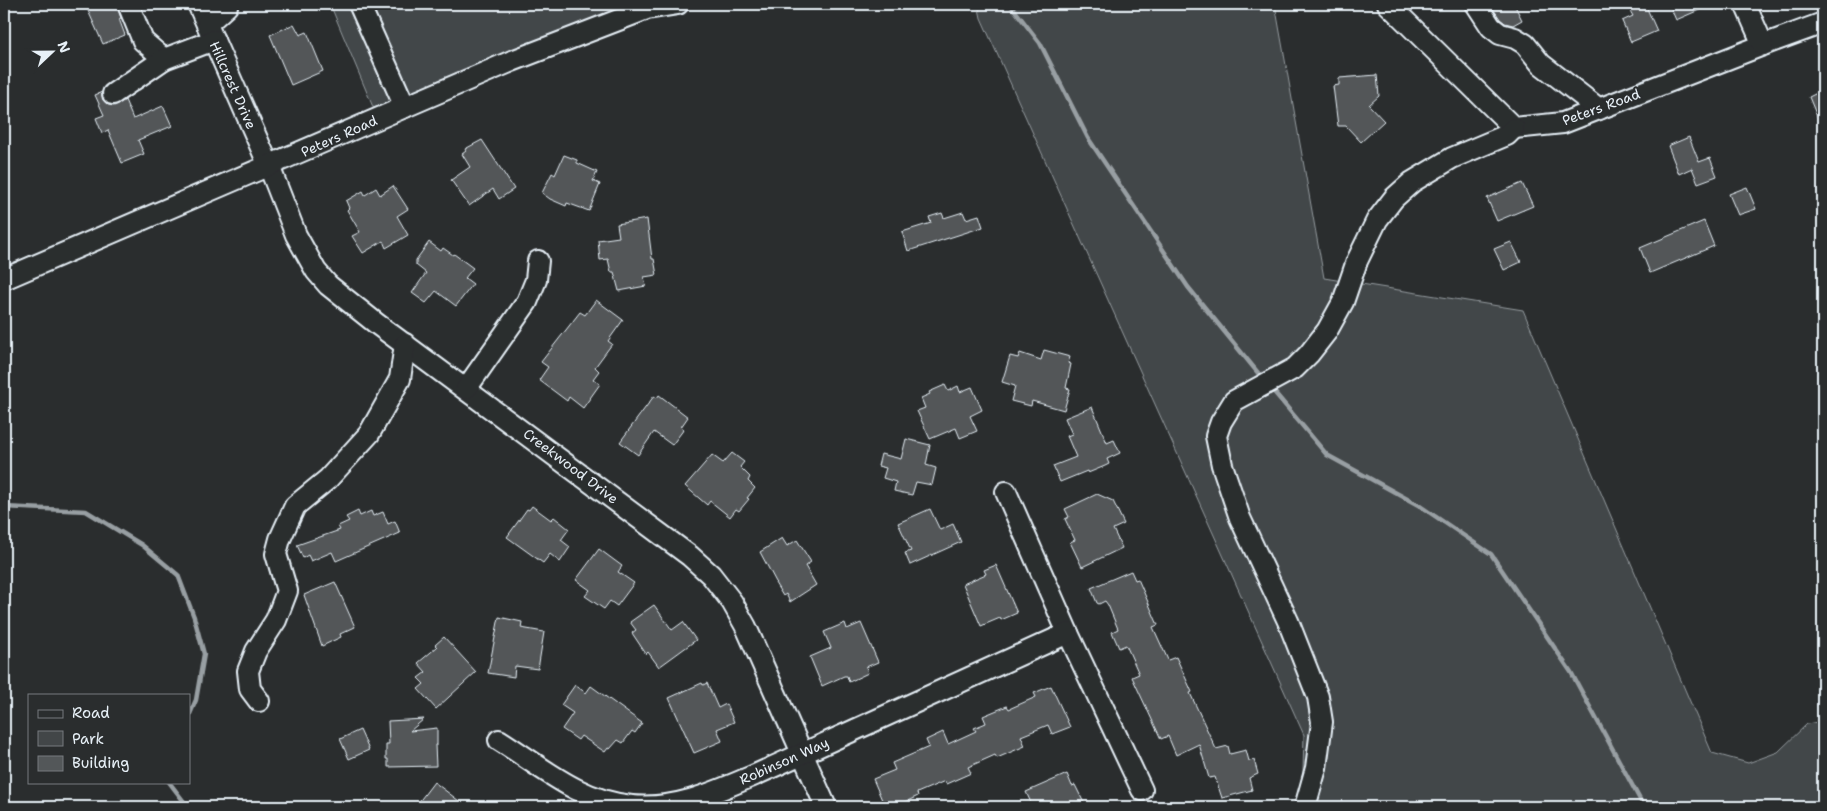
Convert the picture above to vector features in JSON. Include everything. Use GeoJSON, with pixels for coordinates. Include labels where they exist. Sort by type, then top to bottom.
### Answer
{"type":"FeatureCollection","features":[{"type":"Feature","properties":{"kind":"street"},"geometry":{"type":"LineString","coordinates":[[128,4],[144,41],[164,59]]}},
{"type":"Feature","properties":{"kind":"street","name":"Hillcrest Drive"},"geometry":{"type":"LineString","coordinates":[[198,4],[269,166]]}},
{"type":"Feature","properties":{"kind":"street"},"geometry":{"type":"LineString","coordinates":[[113,94],[164,59],[210,32],[227,6],[226,4]]}},
{"type":"Feature","properties":{"kind":"street"},"geometry":{"type":"LineString","coordinates":[[359,4],[405,107]]}},
{"type":"Feature","properties":{"kind":"street","name":"Peters Road"},"geometry":{"type":"LineString","coordinates":[[4,279],[512,61],[647,9],[678,4]]}},
{"type":"Feature","properties":{"kind":"street"},"geometry":{"type":"LineString","coordinates":[[1305,807],[1316,768],[1322,722],[1318,697],[1288,621],[1240,518],[1222,465],[1216,436],[1221,422],[1234,401],[1295,368],[1327,331],[1343,302],[1357,261],[1377,220],[1394,198],[1412,182],[1452,158],[1507,135],[1514,128],[1388,4]]}},
{"type":"Feature","properties":{"kind":"street"},"geometry":{"type":"LineString","coordinates":[[1476,4],[1491,28],[1500,34],[1515,38],[1525,44],[1541,64],[1599,109]]}},
{"type":"Feature","properties":{"kind":"street"},"geometry":{"type":"LineString","coordinates":[[1745,4],[1763,45]]}},
{"type":"Feature","properties":{"kind":"street","name":"Peters Road"},"geometry":{"type":"LineString","coordinates":[[1514,128],[1563,123],[1823,23]]}},
{"type":"Feature","properties":{"kind":"street","name":"Creekwood Drive"},"geometry":{"type":"LineString","coordinates":[[269,166],[296,235],[316,271],[328,285],[652,526],[711,575],[732,602],[746,626],[826,807]]}},
{"type":"Feature","properties":{"kind":"street"},"geometry":{"type":"LineString","coordinates":[[466,389],[527,302],[536,280],[538,260]]}},
{"type":"Feature","properties":{"kind":"street"},"geometry":{"type":"LineString","coordinates":[[258,701],[250,689],[248,671],[256,651],[276,620],[287,591],[276,554],[280,539],[295,506],[328,479],[369,434],[400,379],[405,344]]}},
{"type":"Feature","properties":{"kind":"street"},"geometry":{"type":"LineString","coordinates":[[1006,492],[1068,633],[1142,790]]}},
{"type":"Feature","properties":{"kind":"street","name":"Robinson Way"},"geometry":{"type":"LineString","coordinates":[[499,740],[566,785],[599,800],[631,806],[656,807],[676,804],[698,799],[802,754],[1068,633]]}},
{"type":"Feature","properties":{"kind":"green space"},"geometry":{"type":"Polygon","coordinates":[[[330,4],[678,4],[378,119],[330,4]]]}},
{"type":"Feature","properties":{"kind":"green space"},"geometry":{"type":"Polygon","coordinates":[[[978,4],[1275,4],[1324,278],[1523,310],[1712,753],[1748,763],[1778,752],[1807,724],[1823,721],[1823,801],[1807,807],[1302,807],[1304,735],[981,18],[978,4]]]}},
{"type":"Feature","properties":{"kind":"building"},"geometry":{"type":"Polygon","coordinates":[[[85,4],[116,4],[125,35],[103,44],[85,4]]]}},
{"type":"Feature","properties":{"kind":"building"},"geometry":{"type":"Polygon","coordinates":[[[1490,4],[1514,4],[1522,20],[1513,25],[1505,23],[1490,4]]]}},
{"type":"Feature","properties":{"kind":"building"},"geometry":{"type":"Polygon","coordinates":[[[1645,4],[1657,31],[1631,42],[1622,21],[1633,16],[1629,9],[1645,4]]]}},
{"type":"Feature","properties":{"kind":"building"},"geometry":{"type":"Polygon","coordinates":[[[1669,4],[1713,4],[1676,20],[1669,4]]]}},
{"type":"Feature","properties":{"kind":"building"},"geometry":{"type":"Polygon","coordinates":[[[294,24],[300,35],[307,32],[323,71],[291,85],[270,35],[294,24]]]}},
{"type":"Feature","properties":{"kind":"building"},"geometry":{"type":"Polygon","coordinates":[[[1377,75],[1379,96],[1369,105],[1384,121],[1361,142],[1346,126],[1338,126],[1333,86],[1339,85],[1339,78],[1377,75]]]}},
{"type":"Feature","properties":{"kind":"building"},"geometry":{"type":"Polygon","coordinates":[[[1823,90],[1823,131],[1809,97],[1823,90]]]}},
{"type":"Feature","properties":{"kind":"building"},"geometry":{"type":"Polygon","coordinates":[[[102,92],[103,100],[108,105],[114,106],[125,100],[133,119],[163,106],[172,126],[138,140],[144,154],[122,163],[108,130],[102,133],[96,118],[104,115],[95,95],[102,92]]]}},
{"type":"Feature","properties":{"kind":"building"},"geometry":{"type":"Polygon","coordinates":[[[1689,137],[1699,162],[1710,158],[1717,176],[1698,183],[1692,168],[1679,174],[1668,146],[1689,137]]]}},
{"type":"Feature","properties":{"kind":"building"},"geometry":{"type":"Polygon","coordinates":[[[482,140],[514,189],[499,199],[493,189],[469,206],[451,180],[470,167],[462,154],[466,151],[465,149],[482,140]]]}},
{"type":"Feature","properties":{"kind":"building"},"geometry":{"type":"Polygon","coordinates":[[[564,155],[577,160],[577,163],[597,172],[593,181],[600,184],[589,211],[567,203],[566,206],[542,193],[552,173],[555,175],[564,155]]]}},
{"type":"Feature","properties":{"kind":"building"},"geometry":{"type":"Polygon","coordinates":[[[1522,183],[1533,206],[1497,221],[1487,198],[1522,183]]]}},
{"type":"Feature","properties":{"kind":"building"},"geometry":{"type":"Polygon","coordinates":[[[393,186],[408,209],[397,216],[408,235],[386,248],[383,241],[363,253],[352,236],[360,232],[347,210],[349,208],[346,201],[363,191],[365,195],[376,188],[380,195],[393,186]]]}},
{"type":"Feature","properties":{"kind":"building"},"geometry":{"type":"Polygon","coordinates":[[[1747,187],[1756,209],[1738,215],[1729,194],[1747,187]]]}},
{"type":"Feature","properties":{"kind":"building"},"geometry":{"type":"Polygon","coordinates":[[[963,212],[966,219],[979,215],[983,227],[908,251],[902,232],[931,223],[929,217],[942,213],[944,218],[963,212]]]}},
{"type":"Feature","properties":{"kind":"building"},"geometry":{"type":"Polygon","coordinates":[[[647,219],[652,259],[654,259],[657,275],[644,277],[646,286],[619,291],[608,259],[600,260],[598,240],[619,237],[617,224],[647,219]]]}},
{"type":"Feature","properties":{"kind":"building"},"geometry":{"type":"Polygon","coordinates":[[[1704,221],[1714,246],[1650,273],[1640,248],[1704,221]]]}},
{"type":"Feature","properties":{"kind":"building"},"geometry":{"type":"Polygon","coordinates":[[[429,242],[441,251],[443,248],[454,254],[473,268],[465,278],[473,284],[456,306],[436,291],[426,303],[412,293],[426,273],[416,265],[416,260],[429,242]]]}},
{"type":"Feature","properties":{"kind":"building"},"geometry":{"type":"Polygon","coordinates":[[[1511,242],[1521,262],[1504,270],[1494,249],[1511,242]]]}},
{"type":"Feature","properties":{"kind":"building"},"geometry":{"type":"Polygon","coordinates":[[[596,300],[623,320],[608,341],[612,344],[595,367],[599,371],[593,379],[600,384],[583,408],[569,397],[567,401],[539,380],[548,367],[541,362],[580,312],[585,315],[596,300]]]}},
{"type":"Feature","properties":{"kind":"building"},"geometry":{"type":"Polygon","coordinates":[[[1044,350],[1070,357],[1068,363],[1071,364],[1066,388],[1070,389],[1064,410],[1032,401],[1031,406],[1011,401],[1015,386],[1002,382],[1010,356],[1018,358],[1020,353],[1041,360],[1044,350]]]}},
{"type":"Feature","properties":{"kind":"building"},"geometry":{"type":"Polygon","coordinates":[[[945,385],[948,391],[958,386],[960,392],[972,387],[982,410],[970,416],[977,431],[960,438],[956,428],[930,439],[917,411],[925,408],[921,398],[945,385]]]}},
{"type":"Feature","properties":{"kind":"building"},"geometry":{"type":"Polygon","coordinates":[[[659,395],[688,417],[681,427],[684,429],[672,445],[654,432],[638,455],[620,442],[654,396],[657,398],[659,395]]]}},
{"type":"Feature","properties":{"kind":"building"},"geometry":{"type":"Polygon","coordinates":[[[1092,407],[1107,443],[1114,440],[1120,453],[1107,459],[1109,464],[1105,466],[1060,482],[1053,466],[1076,457],[1067,436],[1072,434],[1065,418],[1092,407]]]}},
{"type":"Feature","properties":{"kind":"building"},"geometry":{"type":"Polygon","coordinates":[[[906,439],[930,445],[926,465],[936,468],[932,485],[916,482],[912,495],[894,491],[896,482],[883,478],[886,468],[878,466],[881,454],[901,459],[906,439]]]}},
{"type":"Feature","properties":{"kind":"building"},"geometry":{"type":"Polygon","coordinates":[[[732,453],[744,462],[740,467],[750,477],[748,481],[755,488],[739,511],[736,509],[730,517],[710,501],[707,505],[685,486],[712,455],[723,463],[732,453]]]}},
{"type":"Feature","properties":{"kind":"building"},"geometry":{"type":"Polygon","coordinates":[[[1097,494],[1113,501],[1124,524],[1113,529],[1122,548],[1082,567],[1070,542],[1075,540],[1065,519],[1069,517],[1065,509],[1097,494]]]}},
{"type":"Feature","properties":{"kind":"building"},"geometry":{"type":"Polygon","coordinates":[[[532,506],[551,520],[554,517],[569,529],[561,540],[570,547],[560,562],[550,554],[543,563],[507,537],[527,509],[529,510],[532,506]]]}},
{"type":"Feature","properties":{"kind":"building"},"geometry":{"type":"Polygon","coordinates":[[[930,509],[940,530],[953,524],[961,542],[910,565],[905,553],[911,551],[898,523],[930,509]]]}},
{"type":"Feature","properties":{"kind":"building"},"geometry":{"type":"Polygon","coordinates":[[[358,511],[360,516],[371,511],[373,516],[383,512],[388,524],[395,521],[400,533],[336,561],[332,552],[311,561],[308,555],[303,558],[297,545],[340,530],[338,526],[349,521],[346,517],[358,511]]]}},
{"type":"Feature","properties":{"kind":"building"},"geometry":{"type":"Polygon","coordinates":[[[782,538],[787,546],[797,540],[811,562],[805,566],[816,585],[790,602],[786,594],[783,596],[775,583],[760,552],[782,538]]]}},
{"type":"Feature","properties":{"kind":"building"},"geometry":{"type":"Polygon","coordinates":[[[599,549],[622,566],[618,572],[634,583],[617,606],[610,601],[604,609],[585,596],[590,590],[576,580],[599,549]]]}},
{"type":"Feature","properties":{"kind":"building"},"geometry":{"type":"Polygon","coordinates":[[[996,565],[1017,613],[981,626],[963,584],[986,574],[984,570],[996,565]]]}},
{"type":"Feature","properties":{"kind":"building"},"geometry":{"type":"Polygon","coordinates":[[[1131,571],[1135,580],[1138,579],[1158,625],[1153,627],[1168,660],[1176,657],[1192,692],[1190,693],[1216,749],[1228,746],[1230,754],[1246,750],[1249,761],[1254,760],[1258,774],[1249,778],[1252,790],[1222,798],[1215,777],[1209,778],[1199,744],[1176,755],[1168,736],[1161,739],[1132,677],[1139,674],[1126,645],[1119,648],[1112,632],[1118,629],[1108,605],[1105,601],[1097,603],[1091,588],[1131,571]]]}},
{"type":"Feature","properties":{"kind":"building"},"geometry":{"type":"Polygon","coordinates":[[[335,582],[355,627],[340,634],[341,637],[322,646],[304,595],[335,582]]]}},
{"type":"Feature","properties":{"kind":"building"},"geometry":{"type":"Polygon","coordinates":[[[654,605],[672,630],[683,622],[696,640],[659,667],[648,652],[646,654],[632,633],[636,630],[630,622],[654,605]]]}},
{"type":"Feature","properties":{"kind":"building"},"geometry":{"type":"Polygon","coordinates":[[[499,617],[522,622],[521,628],[544,632],[538,669],[515,666],[514,677],[488,673],[499,617]]]}},
{"type":"Feature","properties":{"kind":"building"},"geometry":{"type":"Polygon","coordinates":[[[845,623],[847,629],[861,623],[878,662],[866,667],[868,673],[849,682],[847,676],[844,676],[822,686],[810,657],[831,648],[824,632],[845,623]]]}},
{"type":"Feature","properties":{"kind":"building"},"geometry":{"type":"Polygon","coordinates":[[[444,637],[476,672],[436,709],[418,689],[424,684],[418,678],[426,672],[418,663],[437,647],[435,645],[444,637]]]}},
{"type":"Feature","properties":{"kind":"building"},"geometry":{"type":"Polygon","coordinates":[[[702,683],[703,685],[707,683],[718,708],[726,704],[734,722],[717,729],[722,741],[694,753],[669,698],[702,683]]]}},
{"type":"Feature","properties":{"kind":"building"},"geometry":{"type":"Polygon","coordinates":[[[575,685],[586,693],[591,686],[642,723],[635,733],[632,731],[623,743],[618,740],[605,752],[581,736],[578,740],[562,729],[573,713],[561,705],[575,685]]]}},
{"type":"Feature","properties":{"kind":"building"},"geometry":{"type":"Polygon","coordinates":[[[1051,686],[1070,727],[1052,734],[1048,725],[1021,736],[1025,746],[997,758],[995,755],[968,767],[971,773],[946,784],[945,781],[917,793],[918,796],[895,807],[885,807],[873,779],[895,770],[892,763],[929,747],[926,740],[943,732],[948,744],[976,731],[974,728],[986,723],[983,716],[1007,706],[1009,709],[1036,697],[1034,693],[1051,686]]]}},
{"type":"Feature","properties":{"kind":"building"},"geometry":{"type":"Polygon","coordinates":[[[424,719],[410,731],[437,728],[437,745],[435,745],[436,766],[388,767],[386,744],[389,744],[388,721],[424,719]]]}},
{"type":"Feature","properties":{"kind":"building"},"geometry":{"type":"Polygon","coordinates":[[[360,730],[369,750],[349,759],[340,739],[360,730]]]}},
{"type":"Feature","properties":{"kind":"building"},"geometry":{"type":"Polygon","coordinates":[[[1067,774],[1072,786],[1075,785],[1086,807],[1033,807],[1026,792],[1067,774]]]}},
{"type":"Feature","properties":{"kind":"building"},"geometry":{"type":"Polygon","coordinates":[[[434,782],[467,807],[415,807],[434,782]]]}},
{"type":"Feature","properties":{"kind":"waterway"},"geometry":{"type":"LineString","coordinates":[[1010,4],[1040,43],[1088,138],[1188,287],[1263,379]]}},
{"type":"Feature","properties":{"kind":"waterway"},"geometry":{"type":"LineString","coordinates":[[1270,387],[1327,455],[1420,506],[1491,554],[1571,672],[1644,807]]}},
{"type":"Feature","properties":{"kind":"waterway"},"geometry":{"type":"LineString","coordinates":[[4,507],[86,511],[142,545],[178,575],[194,617],[204,654],[196,700],[190,714]]}},
{"type":"Feature","properties":{"kind":"waterway"},"geometry":{"type":"LineString","coordinates":[[171,784],[188,807]]}}]}
